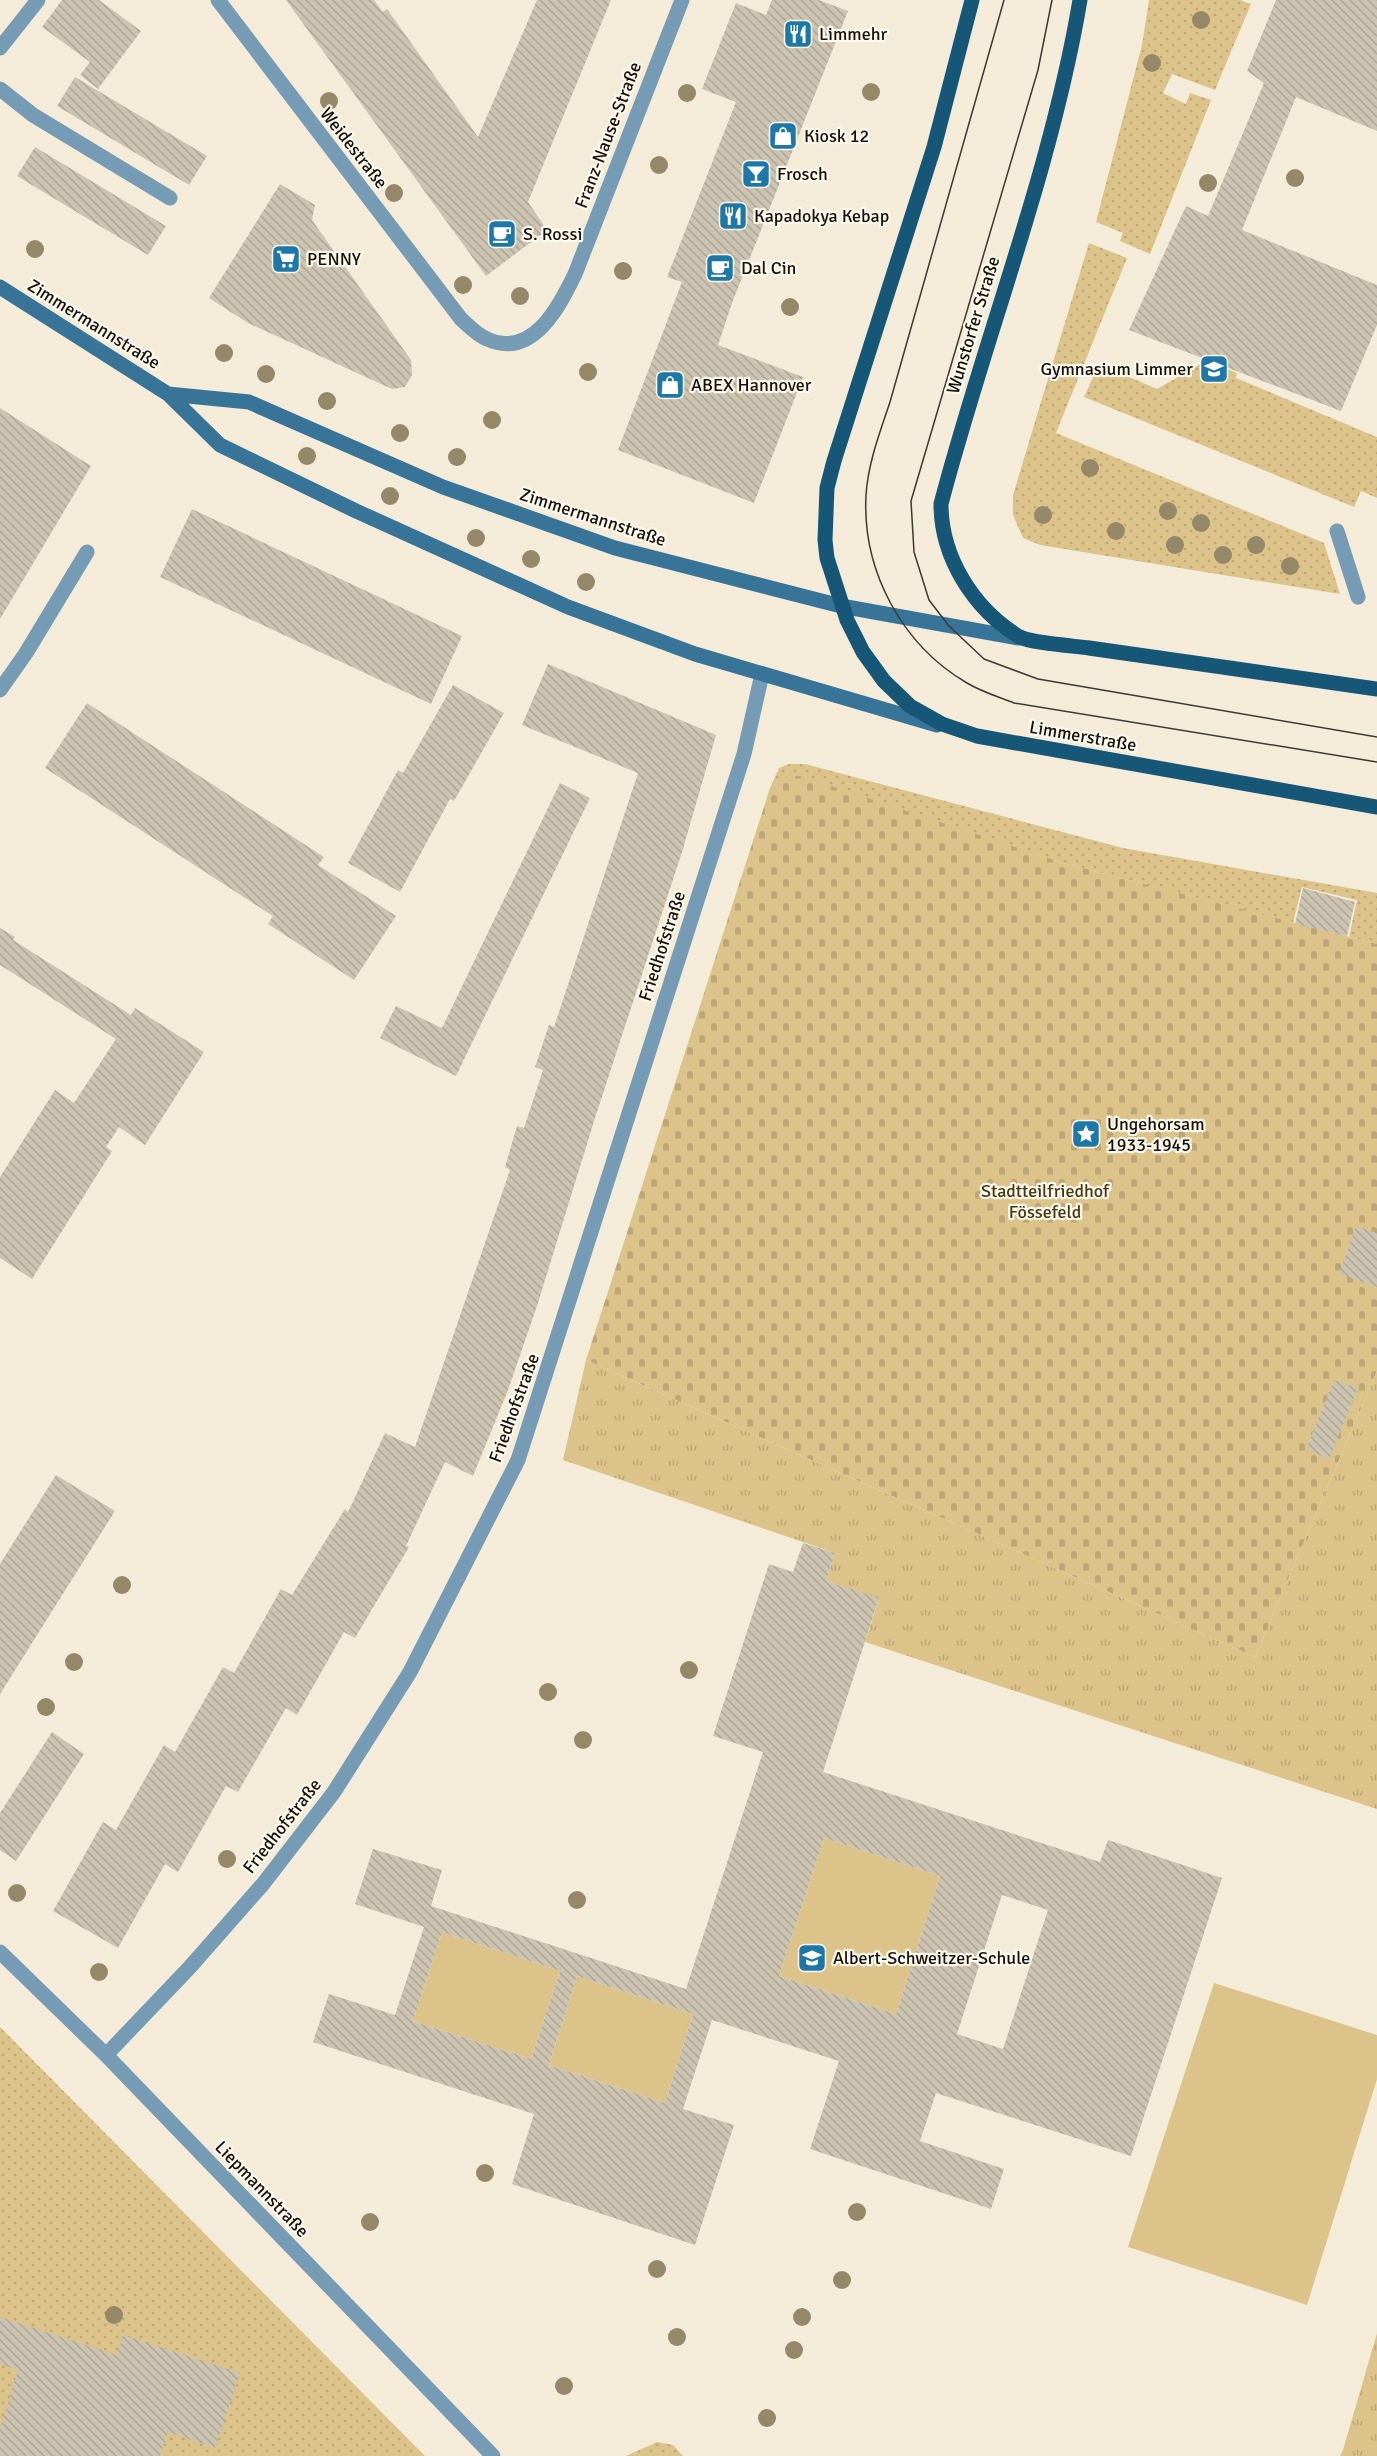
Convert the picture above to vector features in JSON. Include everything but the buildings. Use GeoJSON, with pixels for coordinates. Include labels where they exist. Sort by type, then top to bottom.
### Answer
{"type":"FeatureCollection","features":[{"type":"Feature","properties":{"kind":"main road"},"geometry":{"type":"LineString","coordinates":[[841,606],[827,558],[827,488],[934,147],[972,0]]}},
{"type":"Feature","properties":{"kind":"main road","name":"Wunstorfer Straße"},"geometry":{"type":"LineString","coordinates":[[1019,638],[992,613],[959,575],[941,524],[941,504],[1050,139],[1072,52],[1080,0]]}},
{"type":"Feature","properties":{"kind":"main road","name":"Zimmermannstraße"},"geometry":{"type":"LineString","coordinates":[[0,287],[168,394],[220,445],[356,511],[568,608],[695,654],[977,736]]}},
{"type":"Feature","properties":{"kind":"main road","name":"Zimmermannstraße"},"geometry":{"type":"LineString","coordinates":[[168,394],[249,402],[444,487],[615,548],[841,606],[1019,638]]}},
{"type":"Feature","properties":{"kind":"main road","name":"Limmerstraße"},"geometry":{"type":"LineString","coordinates":[[841,606],[863,652],[884,681],[910,706],[942,724],[977,736],[1377,807]]}},
{"type":"Feature","properties":{"kind":"main road"},"geometry":{"type":"LineString","coordinates":[[1019,638],[1377,689]]}},
{"type":"Feature","properties":{"kind":"street"},"geometry":{"type":"LineString","coordinates":[[0,48],[38,0]]}},
{"type":"Feature","properties":{"kind":"street","name":"Weidestraße"},"geometry":{"type":"LineString","coordinates":[[218,0],[461,319]]}},
{"type":"Feature","properties":{"kind":"street","name":"Franz-Nause-Straße"},"geometry":{"type":"LineString","coordinates":[[461,319],[486,338],[506,343],[523,339],[551,319],[575,273],[682,0]]}},
{"type":"Feature","properties":{"kind":"street"},"geometry":{"type":"LineString","coordinates":[[0,89],[33,115],[170,198]]}},
{"type":"Feature","properties":{"kind":"street"},"geometry":{"type":"LineString","coordinates":[[1337,531],[1358,597]]}},
{"type":"Feature","properties":{"kind":"street"},"geometry":{"type":"LineString","coordinates":[[0,690],[26,653],[87,552]]}},
{"type":"Feature","properties":{"kind":"street","name":"Friedhofstraße"},"geometry":{"type":"LineString","coordinates":[[106,2055],[190,1967],[263,1884],[334,1792],[410,1672],[518,1460],[744,754],[762,674]]}},
{"type":"Feature","properties":{"kind":"street","name":"Liepmannstraße"},"geometry":{"type":"LineString","coordinates":[[0,1952],[106,2055],[493,2456]]}},
{"type":"Feature","properties":{"kind":"green space"},"geometry":{"type":"Polygon","coordinates":[[[1149,0],[1240,0],[1251,4],[1215,90],[1172,74],[1163,93],[1186,104],[1190,93],[1211,100],[1150,254],[1120,241],[1123,233],[1096,222],[1142,45],[1149,0]]]}},
{"type":"Feature","properties":{"kind":"green space"},"geometry":{"type":"Polygon","coordinates":[[[1089,243],[1127,258],[1056,433],[1324,543],[1340,594],[1040,545],[1023,538],[1013,515],[1013,495],[1089,243]]]}},
{"type":"Feature","properties":{"kind":"green space"},"geometry":{"type":"Polygon","coordinates":[[[1206,361],[1237,373],[1236,378],[1377,437],[1377,498],[1361,491],[1354,507],[1084,397],[1099,364],[1157,389],[1206,361]]]}},
{"type":"Feature","properties":{"kind":"green space"},"geometry":{"type":"Polygon","coordinates":[[[789,764],[805,764],[1123,848],[1377,893],[1377,944],[1349,937],[1357,900],[1302,887],[1293,923],[1063,863],[784,776],[770,788],[779,768],[789,764]]]}},
{"type":"Feature","properties":{"kind":"green space","name":"Stadtteilfriedhof Fössefeld"},"geometry":{"type":"Polygon","coordinates":[[[784,776],[801,776],[1063,863],[1377,944],[1377,1371],[1255,1657],[586,1360],[770,788],[784,776]]]}},
{"type":"Feature","properties":{"kind":"green space"},"geometry":{"type":"Polygon","coordinates":[[[586,1360],[1255,1657],[1377,1371],[1377,1809],[865,1642],[879,1599],[826,1581],[835,1553],[563,1460],[586,1360]]]}},
{"type":"Feature","properties":{"kind":"green space"},"geometry":{"type":"Polygon","coordinates":[[[824,1838],[940,1876],[896,2014],[779,1976],[824,1838]]]}},
{"type":"Feature","properties":{"kind":"green space"},"geometry":{"type":"Polygon","coordinates":[[[442,1932],[560,1971],[531,2059],[413,2021],[442,1932]]]}},
{"type":"Feature","properties":{"kind":"green space"},"geometry":{"type":"Polygon","coordinates":[[[577,1976],[693,2014],[665,2103],[549,2065],[577,1976]]]}},
{"type":"Feature","properties":{"kind":"green space"},"geometry":{"type":"Polygon","coordinates":[[[1214,1983],[1377,2035],[1377,2079],[1307,2305],[1128,2247],[1214,1983]]]}},
{"type":"Feature","properties":{"kind":"green space"},"geometry":{"type":"Polygon","coordinates":[[[0,2027],[425,2456],[0,2456],[0,2027]]]}},
{"type":"Feature","properties":{"kind":"green space"},"geometry":{"type":"Polygon","coordinates":[[[1377,2333],[1377,2456],[1340,2456],[1343,2450],[1377,2333]]]}},
{"type":"Feature","properties":{"kind":"green space"},"geometry":{"type":"Polygon","coordinates":[[[657,2442],[673,2445],[683,2456],[626,2456],[657,2442]]]}},
{"type":"Feature","properties":{"kind":"tram line"},"geometry":{"type":"LineString","coordinates":[[1004,0],[869,471],[866,495],[871,551],[879,578],[891,603],[905,627],[944,667],[967,683],[1014,703],[1377,762]]}},
{"type":"Feature","properties":{"kind":"tram line"},"geometry":{"type":"LineString","coordinates":[[1052,0],[1038,70],[911,501],[914,552],[929,600],[949,626],[984,659],[1038,679],[1377,737]]}},
{"type":"Feature","properties":{"kind":"place","name":"Limmehr"},"geometry":{"type":"Point","coordinates":[798,34]}},
{"type":"Feature","properties":{"kind":"place","name":"Kiosk 12"},"geometry":{"type":"Point","coordinates":[783,136]}},
{"type":"Feature","properties":{"kind":"place","name":"Frosch"},"geometry":{"type":"Point","coordinates":[756,174]}},
{"type":"Feature","properties":{"kind":"place","name":"Kapadokya Kebap"},"geometry":{"type":"Point","coordinates":[733,216]}},
{"type":"Feature","properties":{"kind":"place","name":"S. Rossi"},"geometry":{"type":"Point","coordinates":[502,234]}},
{"type":"Feature","properties":{"kind":"place","name":"PENNY"},"geometry":{"type":"Point","coordinates":[286,259]}},
{"type":"Feature","properties":{"kind":"place","name":"Dal Cin"},"geometry":{"type":"Point","coordinates":[720,268]}},
{"type":"Feature","properties":{"kind":"place","name":"Gymnasium Limmer"},"geometry":{"type":"Point","coordinates":[1214,369]}},
{"type":"Feature","properties":{"kind":"place","name":"ABEX Hannover"},"geometry":{"type":"Point","coordinates":[670,385]}},
{"type":"Feature","properties":{"kind":"place","name":"Ungehorsam 1933-1945"},"geometry":{"type":"Point","coordinates":[1086,1134]}},
{"type":"Feature","properties":{"kind":"place","name":"Albert-Schweitzer-Schule"},"geometry":{"type":"Point","coordinates":[812,1958]}}]}
